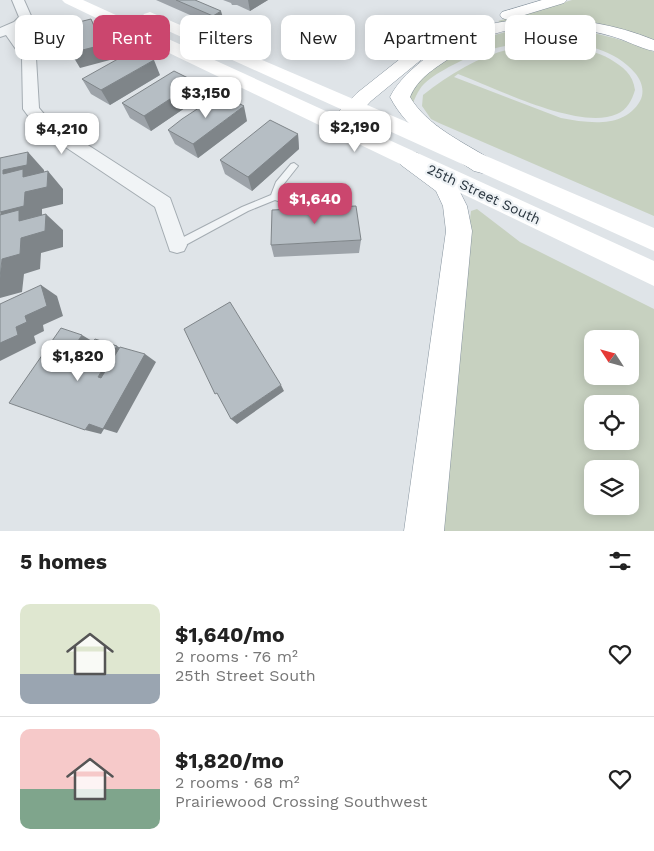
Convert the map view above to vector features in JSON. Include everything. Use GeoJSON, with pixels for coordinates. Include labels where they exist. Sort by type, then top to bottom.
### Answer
{"type":"FeatureCollection","features":[{"type":"Feature","properties":{"kind":"main road","name":"25th Street South"},"geometry":{"type":"LineString","coordinates":[[70,0],[338,124],[408,159],[654,274]]}},
{"type":"Feature","properties":{"kind":"main road","name":"25th Street South"},"geometry":{"type":"LineString","coordinates":[[112,0],[654,240]]}},
{"type":"Feature","properties":{"kind":"main road"},"geometry":{"type":"LineString","coordinates":[[338,124],[353,107],[420,52],[448,36],[474,24],[559,0]]}},
{"type":"Feature","properties":{"kind":"main road"},"geometry":{"type":"LineString","coordinates":[[482,165],[430,131],[404,107],[400,97],[404,85],[422,69],[447,52],[491,29],[532,23],[565,24],[605,30],[654,46]]}},
{"type":"Feature","properties":{"kind":"main road"},"geometry":{"type":"LineString","coordinates":[[408,159],[446,186],[456,206],[459,232],[424,531]]}},
{"type":"Feature","properties":{"kind":"street"},"geometry":{"type":"LineString","coordinates":[[18,0],[26,18],[19,25],[4,32],[29,58],[31,109],[43,124],[163,203],[177,245]]}},
{"type":"Feature","properties":{"kind":"lane"},"geometry":{"type":"LineString","coordinates":[[274,197],[279,184],[294,166]]}},
{"type":"Feature","properties":{"kind":"lane"},"geometry":{"type":"LineString","coordinates":[[177,245],[245,209],[274,197],[313,209]]}},
{"type":"Feature","properties":{"kind":"green space"},"geometry":{"type":"Polygon","coordinates":[[[572,0],[654,0],[654,43],[604,27],[596,27],[596,15],[519,15],[572,0]]]}},
{"type":"Feature","properties":{"kind":"green space"},"geometry":{"type":"Polygon","coordinates":[[[505,19],[505,23],[501,23],[498,21],[505,19]]]}},
{"type":"Feature","properties":{"kind":"green space"},"geometry":{"type":"Polygon","coordinates":[[[505,32],[505,46],[495,49],[495,35],[505,32]]]}},
{"type":"Feature","properties":{"kind":"green space"},"geometry":{"type":"Polygon","coordinates":[[[596,34],[627,42],[654,52],[654,216],[439,123],[431,119],[422,106],[423,95],[439,83],[478,60],[495,60],[495,53],[505,51],[505,60],[596,60],[596,53],[610,59],[623,68],[630,75],[635,90],[631,101],[621,112],[601,118],[560,113],[458,74],[454,77],[561,118],[594,122],[615,120],[633,110],[642,98],[642,87],[635,73],[620,60],[596,49],[596,34]]]}},
{"type":"Feature","properties":{"kind":"green space"},"geometry":{"type":"Polygon","coordinates":[[[446,60],[464,60],[430,79],[418,92],[413,103],[408,102],[410,89],[446,60]]]}},
{"type":"Feature","properties":{"kind":"green space"},"geometry":{"type":"Polygon","coordinates":[[[477,209],[520,242],[654,309],[654,531],[433,531],[471,211],[477,209]]]}},
{"type":"Feature","properties":{"kind":"building"},"geometry":{"type":"Polygon","coordinates":[[[176,0],[195,0],[221,11],[211,15],[176,0]]]}},
{"type":"Feature","properties":{"kind":"building"},"geometry":{"type":"Polygon","coordinates":[[[91,19],[93,24],[93,47],[83,50],[83,21],[91,19]]]}},
{"type":"Feature","properties":{"kind":"building"},"geometry":{"type":"Polygon","coordinates":[[[116,60],[154,60],[101,90],[82,79],[116,60]]]}},
{"type":"Feature","properties":{"kind":"building"},"geometry":{"type":"Polygon","coordinates":[[[174,71],[196,82],[144,116],[122,103],[174,71]]]}},
{"type":"Feature","properties":{"kind":"building"},"geometry":{"type":"Polygon","coordinates":[[[220,94],[244,106],[193,144],[168,130],[182,119],[220,94]]]}},
{"type":"Feature","properties":{"kind":"building"},"geometry":{"type":"Polygon","coordinates":[[[270,120],[298,134],[248,177],[220,160],[270,120]]]}},
{"type":"Feature","properties":{"kind":"building"},"geometry":{"type":"Polygon","coordinates":[[[28,152],[27,165],[3,170],[3,174],[23,169],[23,177],[48,171],[47,187],[25,192],[24,206],[0,212],[0,158],[28,152]]]}},
{"type":"Feature","properties":{"kind":"building"},"geometry":{"type":"Polygon","coordinates":[[[356,206],[361,240],[271,245],[272,210],[356,206]]]}},
{"type":"Feature","properties":{"kind":"building"},"geometry":{"type":"Polygon","coordinates":[[[19,210],[19,221],[46,214],[45,231],[21,238],[20,254],[2,259],[0,278],[0,215],[19,210]]]}},
{"type":"Feature","properties":{"kind":"building"},"geometry":{"type":"Polygon","coordinates":[[[41,285],[47,306],[25,316],[27,322],[16,327],[18,335],[0,343],[0,304],[41,285]]]}},
{"type":"Feature","properties":{"kind":"building"},"geometry":{"type":"Polygon","coordinates":[[[230,302],[281,385],[231,419],[217,393],[215,394],[184,329],[230,302]]]}},
{"type":"Feature","properties":{"kind":"building"},"geometry":{"type":"Polygon","coordinates":[[[61,328],[82,335],[62,365],[74,370],[95,339],[117,346],[98,377],[101,378],[120,347],[145,354],[103,429],[89,424],[85,430],[9,403],[61,328]]]}}]}
